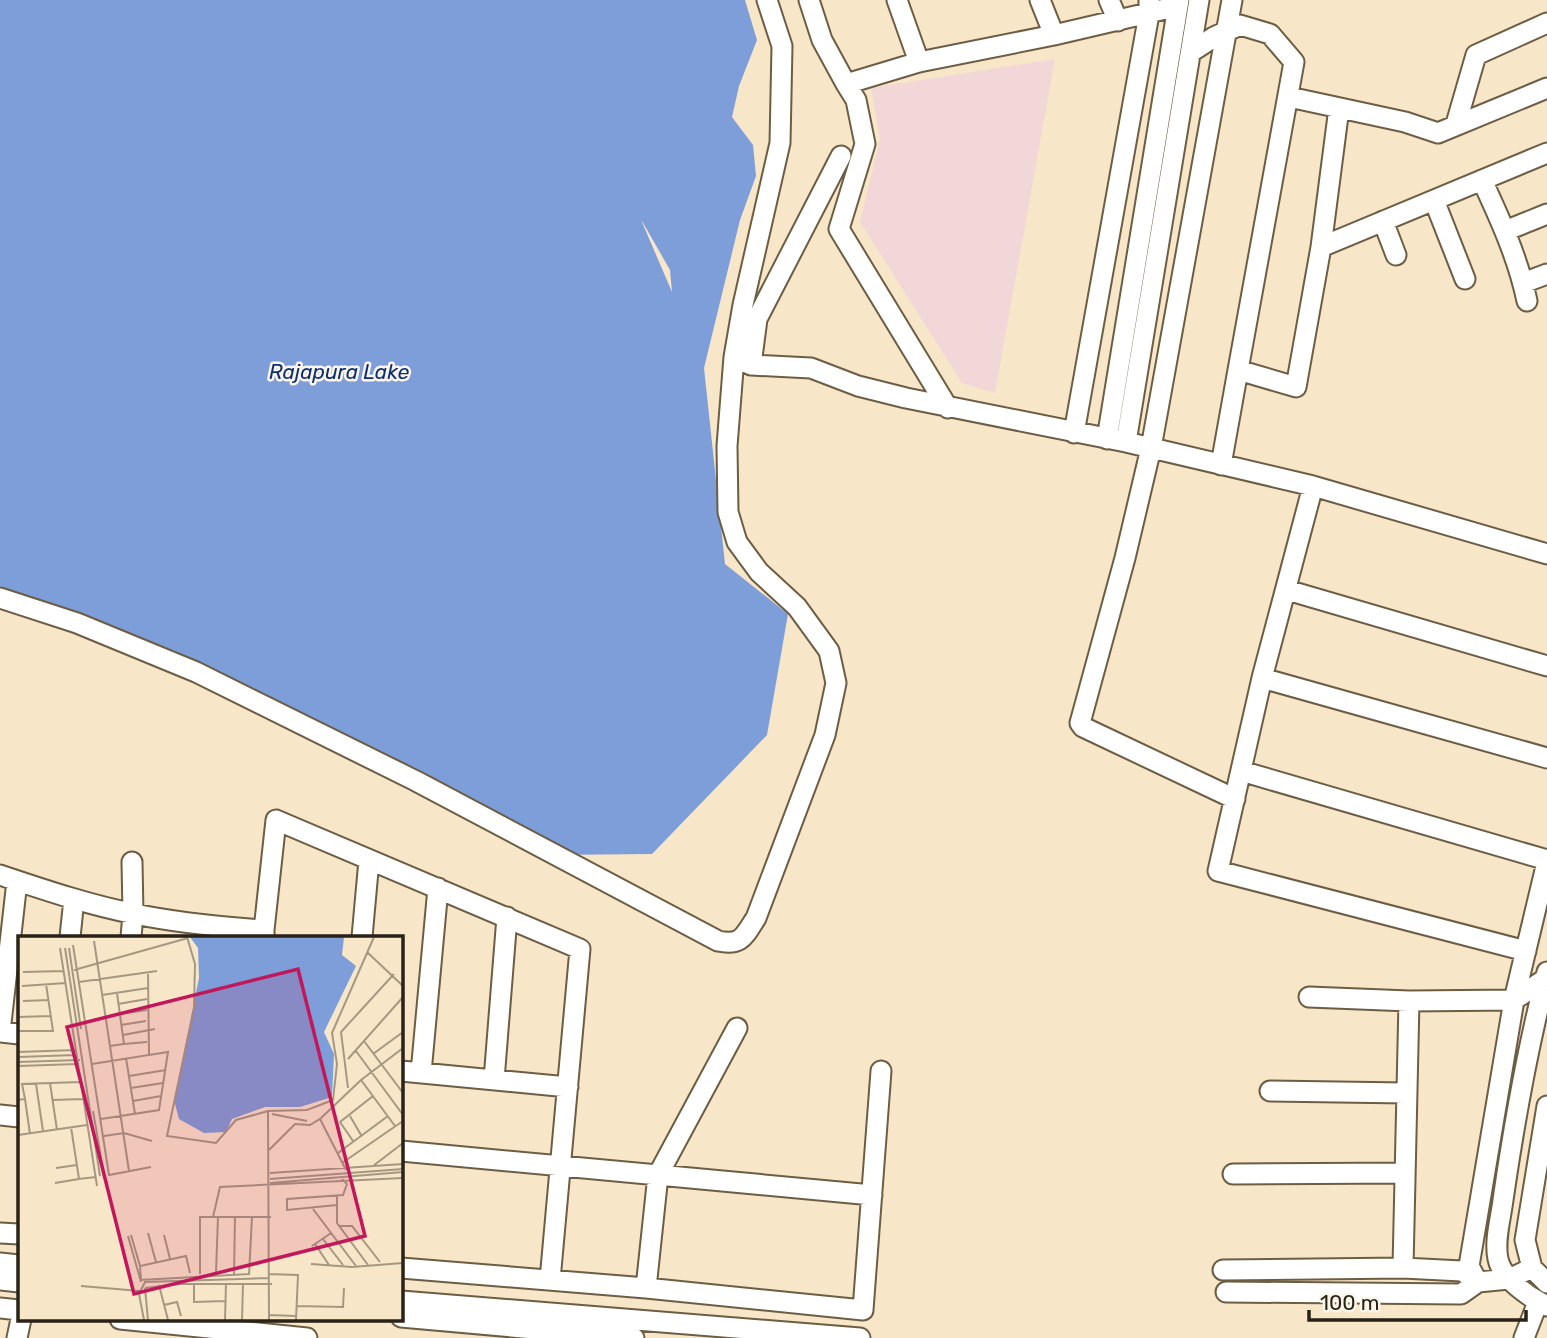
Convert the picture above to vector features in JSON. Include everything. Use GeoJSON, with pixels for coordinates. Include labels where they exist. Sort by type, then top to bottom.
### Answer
{"type":"FeatureCollection","features":[{"type":"Feature","properties":{"kind":"street"},"geometry":{"type":"LineString","coordinates":[[743,361],[743,305],[780,143],[782,46],[767,0]]}},
{"type":"Feature","properties":{"kind":"street"},"geometry":{"type":"LineString","coordinates":[[809,0],[822,40],[856,100],[865,144],[839,229],[948,408]]}},
{"type":"Feature","properties":{"kind":"street"},"geometry":{"type":"LineString","coordinates":[[897,0],[919,62]]}},
{"type":"Feature","properties":{"kind":"street"},"geometry":{"type":"LineString","coordinates":[[1040,0],[1054,35]]}},
{"type":"Feature","properties":{"kind":"street"},"geometry":{"type":"LineString","coordinates":[[1110,0],[1118,21]]}},
{"type":"Feature","properties":{"kind":"street"},"geometry":{"type":"LineString","coordinates":[[1117,441],[1199,0]]}},
{"type":"Feature","properties":{"kind":"street"},"geometry":{"type":"LineString","coordinates":[[1232,0],[1151,448],[1125,558],[1080,723],[1083,727],[1235,799]]}},
{"type":"Feature","properties":{"kind":"street"},"geometry":{"type":"LineString","coordinates":[[846,84],[919,62],[1118,21],[1149,7],[1179,3],[1117,441]]}},
{"type":"Feature","properties":{"kind":"street"},"geometry":{"type":"LineString","coordinates":[[1074,433],[1149,7]]}},
{"type":"Feature","properties":{"kind":"street"},"geometry":{"type":"LineString","coordinates":[[1456,124],[1476,55],[1547,23]]}},
{"type":"Feature","properties":{"kind":"street"},"geometry":{"type":"LineString","coordinates":[[1191,52],[1240,25],[1270,34],[1294,62],[1221,465]]}},
{"type":"Feature","properties":{"kind":"street"},"geometry":{"type":"LineString","coordinates":[[1289,97],[1405,122],[1438,133],[1547,88]]}},
{"type":"Feature","properties":{"kind":"street"},"geometry":{"type":"LineString","coordinates":[[1238,370],[1296,387],[1321,247],[1339,108]]}},
{"type":"Feature","properties":{"kind":"street"},"geometry":{"type":"LineString","coordinates":[[1321,247],[1547,153]]}},
{"type":"Feature","properties":{"kind":"street"},"geometry":{"type":"LineString","coordinates":[[0,598],[77,623],[196,672],[416,781],[718,940],[732,944],[743,939],[755,918],[825,735],[836,683],[829,651],[797,607],[759,572],[737,542],[729,512],[727,446],[743,361],[757,319],[841,156]]}},
{"type":"Feature","properties":{"kind":"street"},"geometry":{"type":"LineString","coordinates":[[1482,180],[1505,232],[1525,292],[1547,274]]}},
{"type":"Feature","properties":{"kind":"street"},"geometry":{"type":"LineString","coordinates":[[1434,200],[1465,279]]}},
{"type":"Feature","properties":{"kind":"street"},"geometry":{"type":"LineString","coordinates":[[1505,232],[1547,214]]}},
{"type":"Feature","properties":{"kind":"street"},"geometry":{"type":"LineString","coordinates":[[1383,221],[1396,255]]}},
{"type":"Feature","properties":{"kind":"street"},"geometry":{"type":"LineString","coordinates":[[743,361],[811,368],[858,386],[948,408],[1151,448],[1314,486],[1547,554]]}},
{"type":"Feature","properties":{"kind":"street"},"geometry":{"type":"LineString","coordinates":[[1314,486],[1262,678],[1218,871],[1526,951]]}},
{"type":"Feature","properties":{"kind":"street"},"geometry":{"type":"LineString","coordinates":[[1287,590],[1547,666]]}},
{"type":"Feature","properties":{"kind":"street"},"geometry":{"type":"LineString","coordinates":[[1262,678],[1547,758]]}},
{"type":"Feature","properties":{"kind":"street"},"geometry":{"type":"LineString","coordinates":[[1241,771],[1547,861],[1514,1000],[1469,1266],[1478,1282]]}},
{"type":"Feature","properties":{"kind":"street"},"geometry":{"type":"LineString","coordinates":[[18,1034],[0,1032],[9,878],[188,931],[264,934],[276,820],[580,948],[550,1280]]}},
{"type":"Feature","properties":{"kind":"street"},"geometry":{"type":"LineString","coordinates":[[362,936],[369,860]]}},
{"type":"Feature","properties":{"kind":"street"},"geometry":{"type":"LineString","coordinates":[[131,936],[132,862]]}},
{"type":"Feature","properties":{"kind":"street"},"geometry":{"type":"LineString","coordinates":[[438,888],[411,1072],[568,1087]]}},
{"type":"Feature","properties":{"kind":"street"},"geometry":{"type":"LineString","coordinates":[[71,936],[74,899]]}},
{"type":"Feature","properties":{"kind":"street"},"geometry":{"type":"LineString","coordinates":[[494,1080],[507,917]]}},
{"type":"Feature","properties":{"kind":"street"},"geometry":{"type":"LineString","coordinates":[[1309,997],[1409,1001],[1514,1000],[1546,975]]}},
{"type":"Feature","properties":{"kind":"street"},"geometry":{"type":"LineString","coordinates":[[1524,1338],[1542,1304],[1509,1279],[1497,1258],[1497,1245],[1507,1174],[1546,975]]}},
{"type":"Feature","properties":{"kind":"street"},"geometry":{"type":"LineString","coordinates":[[1514,1000],[1534,1029]]}},
{"type":"Feature","properties":{"kind":"street"},"geometry":{"type":"LineString","coordinates":[[1403,1268],[1409,1001]]}},
{"type":"Feature","properties":{"kind":"street"},"geometry":{"type":"LineString","coordinates":[[646,1288],[658,1175],[737,1028]]}},
{"type":"Feature","properties":{"kind":"street"},"geometry":{"type":"LineString","coordinates":[[402,1301],[860,1338],[881,1071]]}},
{"type":"Feature","properties":{"kind":"street"},"geometry":{"type":"LineString","coordinates":[[1270,1091],[1406,1093]]}},
{"type":"Feature","properties":{"kind":"street"},"geometry":{"type":"LineString","coordinates":[[1547,1106],[1541,1187],[1525,1240],[1532,1268],[1547,1283]]}},
{"type":"Feature","properties":{"kind":"street"},"geometry":{"type":"LineString","coordinates":[[0,1115],[18,1117]]}},
{"type":"Feature","properties":{"kind":"street"},"geometry":{"type":"LineString","coordinates":[[402,1151],[872,1195]]}},
{"type":"Feature","properties":{"kind":"street"},"geometry":{"type":"LineString","coordinates":[[1233,1174],[1405,1173]]}},
{"type":"Feature","properties":{"kind":"street"},"geometry":{"type":"LineString","coordinates":[[0,1233],[18,1234]]}},
{"type":"Feature","properties":{"kind":"street"},"geometry":{"type":"LineString","coordinates":[[0,1263],[18,1265]]}},
{"type":"Feature","properties":{"kind":"street"},"geometry":{"type":"LineString","coordinates":[[402,1268],[646,1288],[863,1310]]}},
{"type":"Feature","properties":{"kind":"street"},"geometry":{"type":"LineString","coordinates":[[1226,1292],[1461,1294],[1478,1282],[1509,1279],[1532,1268]]}},
{"type":"Feature","properties":{"kind":"street"},"geometry":{"type":"LineString","coordinates":[[1223,1270],[1462,1270],[1478,1282]]}},
{"type":"Feature","properties":{"kind":"street"},"geometry":{"type":"LineString","coordinates":[[0,1280],[18,1282]]}},
{"type":"Feature","properties":{"kind":"street"},"geometry":{"type":"LineString","coordinates":[[0,1308],[18,1310]]}},
{"type":"Feature","properties":{"kind":"street"},"geometry":{"type":"LineString","coordinates":[[402,1317],[634,1338]]}},
{"type":"Feature","properties":{"kind":"street"},"geometry":{"type":"LineString","coordinates":[[17,1338],[21,1320]]}},
{"type":"Feature","properties":{"kind":"street"},"geometry":{"type":"LineString","coordinates":[[130,1326],[196,1328],[217,1334],[307,1338]]}},
{"type":"Feature","properties":{"kind":"shaded area"},"geometry":{"type":"Polygon","coordinates":[[[1055,59],[995,393],[962,383],[860,222],[880,139],[871,88],[1055,59]]]}},
{"type":"Feature","properties":{"kind":"water","name":"Rajapura Lake"},"geometry":{"type":"Polygon","coordinates":[[[0,0],[745,0],[757,40],[739,86],[732,117],[753,145],[756,176],[740,220],[704,368],[725,564],[788,614],[767,735],[652,854],[544,855],[363,755],[0,594],[0,0]],[[642,221],[672,292],[670,270],[642,221]]]}}]}
